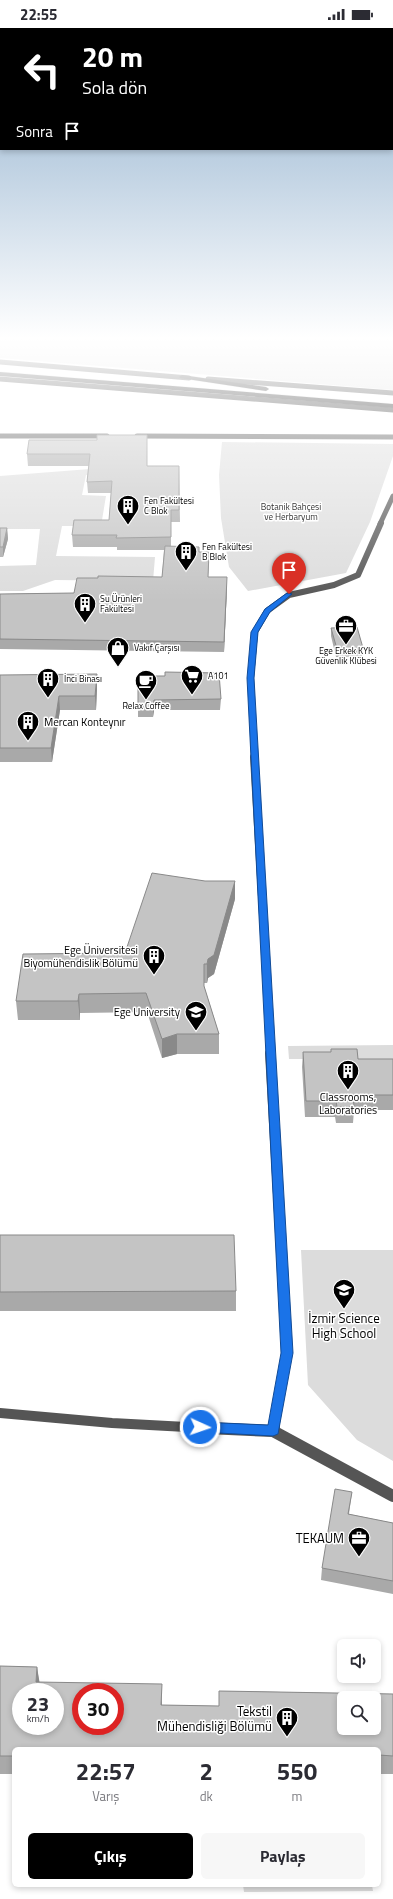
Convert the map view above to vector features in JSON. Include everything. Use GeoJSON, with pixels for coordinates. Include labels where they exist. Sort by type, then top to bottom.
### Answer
{"type":"FeatureCollection","features":[{"type":"Feature","properties":{"kind":"street"},"geometry":{"type":"LineString","coordinates":[[0,436],[111,436]]}},
{"type":"Feature","properties":{"kind":"street"},"geometry":{"type":"LineString","coordinates":[[127,436],[393,437]]}},
{"type":"Feature","properties":{"kind":"street"},"geometry":{"type":"LineString","coordinates":[[273,1430],[287,1353],[251,699],[251,678],[255,632],[267,610],[289,594],[334,585],[358,575],[393,496]]}},
{"type":"Feature","properties":{"kind":"street"},"geometry":{"type":"LineString","coordinates":[[0,1413],[112,1423],[273,1430],[393,1496]]}},
{"type":"Feature","properties":{"kind":"green space","name":"Botanik Bahçesi ve Herbaryum"},"geometry":{"type":"Polygon","coordinates":[[[222,442],[393,444],[393,456],[370,522],[346,573],[248,591],[229,567],[221,518],[219,475],[222,442]]]}},
{"type":"Feature","properties":{"kind":"green space"},"geometry":{"type":"Polygon","coordinates":[[[103,468],[103,473],[86,475],[82,495],[106,496],[101,526],[62,526],[56,556],[155,557],[153,581],[55,580],[23,591],[0,591],[0,566],[36,565],[40,529],[0,529],[0,476],[103,468]]]}},
{"type":"Feature","properties":{"kind":"green space"},"geometry":{"type":"Polygon","coordinates":[[[393,1045],[393,1059],[289,1059],[288,1046],[393,1045]]]}},
{"type":"Feature","properties":{"kind":"green space"},"geometry":{"type":"Polygon","coordinates":[[[301,1250],[393,1250],[393,1461],[357,1440],[308,1385],[301,1250]]]}},
{"type":"Feature","properties":{"kind":"green space"},"geometry":{"type":"Polygon","coordinates":[[[243,1887],[372,1887],[373,1891],[244,1892],[243,1887]]]}},
{"type":"Feature","properties":{"kind":"building"},"geometry":{"type":"Polygon","coordinates":[[[97,435],[147,435],[147,466],[179,466],[179,510],[171,510],[171,537],[116,538],[117,535],[72,535],[74,520],[109,520],[112,481],[87,482],[90,454],[27,454],[29,440],[97,440],[97,435]]]}},
{"type":"Feature","properties":{"kind":"building"},"geometry":{"type":"Polygon","coordinates":[[[0,528],[7,528],[3,547],[0,547],[0,528]]]}},
{"type":"Feature","properties":{"kind":"building"},"geometry":{"type":"Polygon","coordinates":[[[165,546],[199,547],[199,552],[209,552],[208,577],[227,577],[224,642],[0,639],[0,594],[74,593],[77,578],[98,578],[98,576],[162,577],[165,546]]]}},
{"type":"Feature","properties":{"kind":"building"},"geometry":{"type":"Polygon","coordinates":[[[357,627],[363,648],[337,649],[331,628],[357,627]]]}},
{"type":"Feature","properties":{"kind":"building"},"geometry":{"type":"Polygon","coordinates":[[[165,672],[219,673],[221,699],[154,700],[153,707],[138,707],[138,676],[165,676],[165,672]]]}},
{"type":"Feature","properties":{"kind":"building"},"geometry":{"type":"Polygon","coordinates":[[[97,674],[95,696],[59,696],[51,748],[0,748],[0,675],[97,674]]]}},
{"type":"Feature","properties":{"kind":"building","name":"Ege Üniversitesi Biyomühendislik Bölümü"},"geometry":{"type":"Polygon","coordinates":[[[152,873],[205,881],[235,881],[214,955],[208,959],[207,964],[204,964],[204,986],[219,1034],[177,1034],[162,1039],[146,993],[79,994],[78,1001],[16,1001],[23,954],[125,953],[152,873]]]}},
{"type":"Feature","properties":{"kind":"building","name":"Classrooms, Laboratories"},"geometry":{"type":"Polygon","coordinates":[[[331,1049],[357,1049],[358,1059],[393,1059],[393,1095],[353,1095],[354,1107],[337,1107],[336,1101],[306,1101],[303,1052],[331,1052],[331,1049]]]}},
{"type":"Feature","properties":{"kind":"building"},"geometry":{"type":"Polygon","coordinates":[[[0,1235],[234,1235],[236,1291],[0,1292],[0,1235]]]}},
{"type":"Feature","properties":{"kind":"building","name":"TEKAUM"},"geometry":{"type":"Polygon","coordinates":[[[335,1489],[352,1492],[348,1514],[393,1523],[393,1581],[322,1568],[335,1489]]]}},
{"type":"Feature","properties":{"kind":"building"},"geometry":{"type":"Polygon","coordinates":[[[0,1666],[37,1667],[36,1682],[99,1683],[72,1683],[72,1735],[124,1735],[124,1683],[162,1684],[161,1705],[219,1706],[219,1691],[337,1693],[337,1735],[381,1735],[381,1694],[393,1694],[393,1756],[381,1755],[381,1747],[12,1747],[12,1756],[0,1756],[0,1666]]]}},
{"type":"Feature","properties":{"kind":"place","name":"Fen Fakültesi C Blok"},"geometry":{"type":"Point","coordinates":[128,526]}},
{"type":"Feature","properties":{"kind":"place","name":"Fen Fakültesi B Blok"},"geometry":{"type":"Point","coordinates":[186,572]}},
{"type":"Feature","properties":{"kind":"place","name":"Su Ürünleri Fakültesi"},"geometry":{"type":"Point","coordinates":[85,624]}},
{"type":"Feature","properties":{"kind":"place","name":"Ege Erkek KYK Güvenlik Klübesi"},"geometry":{"type":"Point","coordinates":[346,646]}},
{"type":"Feature","properties":{"kind":"place","name":"Vakıf Çarşısı"},"geometry":{"type":"Point","coordinates":[118,668]}},
{"type":"Feature","properties":{"kind":"place","name":"A101"},"geometry":{"type":"Point","coordinates":[192,696]}},
{"type":"Feature","properties":{"kind":"place","name":"İnci Binası"},"geometry":{"type":"Point","coordinates":[48,698]}},
{"type":"Feature","properties":{"kind":"place","name":"Relax Coffee"},"geometry":{"type":"Point","coordinates":[146,700]}},
{"type":"Feature","properties":{"kind":"place","name":"Mercan Konteynır"},"geometry":{"type":"Point","coordinates":[28,742]}},
{"type":"Feature","properties":{"kind":"place","name":"Ege Üniversitesi Biyomühendislik Bölümü"},"geometry":{"type":"Point","coordinates":[154,976]}},
{"type":"Feature","properties":{"kind":"place","name":"Ege University"},"geometry":{"type":"Point","coordinates":[196,1032]}},
{"type":"Feature","properties":{"kind":"place","name":"Classrooms, Laboratories"},"geometry":{"type":"Point","coordinates":[348,1090]}},
{"type":"Feature","properties":{"kind":"place","name":"İzmir Science High School"},"geometry":{"type":"Point","coordinates":[344,1310]}},
{"type":"Feature","properties":{"kind":"place","name":"TEKAUM"},"geometry":{"type":"Point","coordinates":[359,1558]}},
{"type":"Feature","properties":{"kind":"place","name":"Tekstil Mühendisliği Bölümü"},"geometry":{"type":"Point","coordinates":[287,1738]}},
{"type":"Feature","properties":{"kind":"route"},"geometry":{"type":"LineString","coordinates":[[200,1427],[273,1430],[287,1353],[251,678],[255,632],[267,610],[289,594]]}}]}
